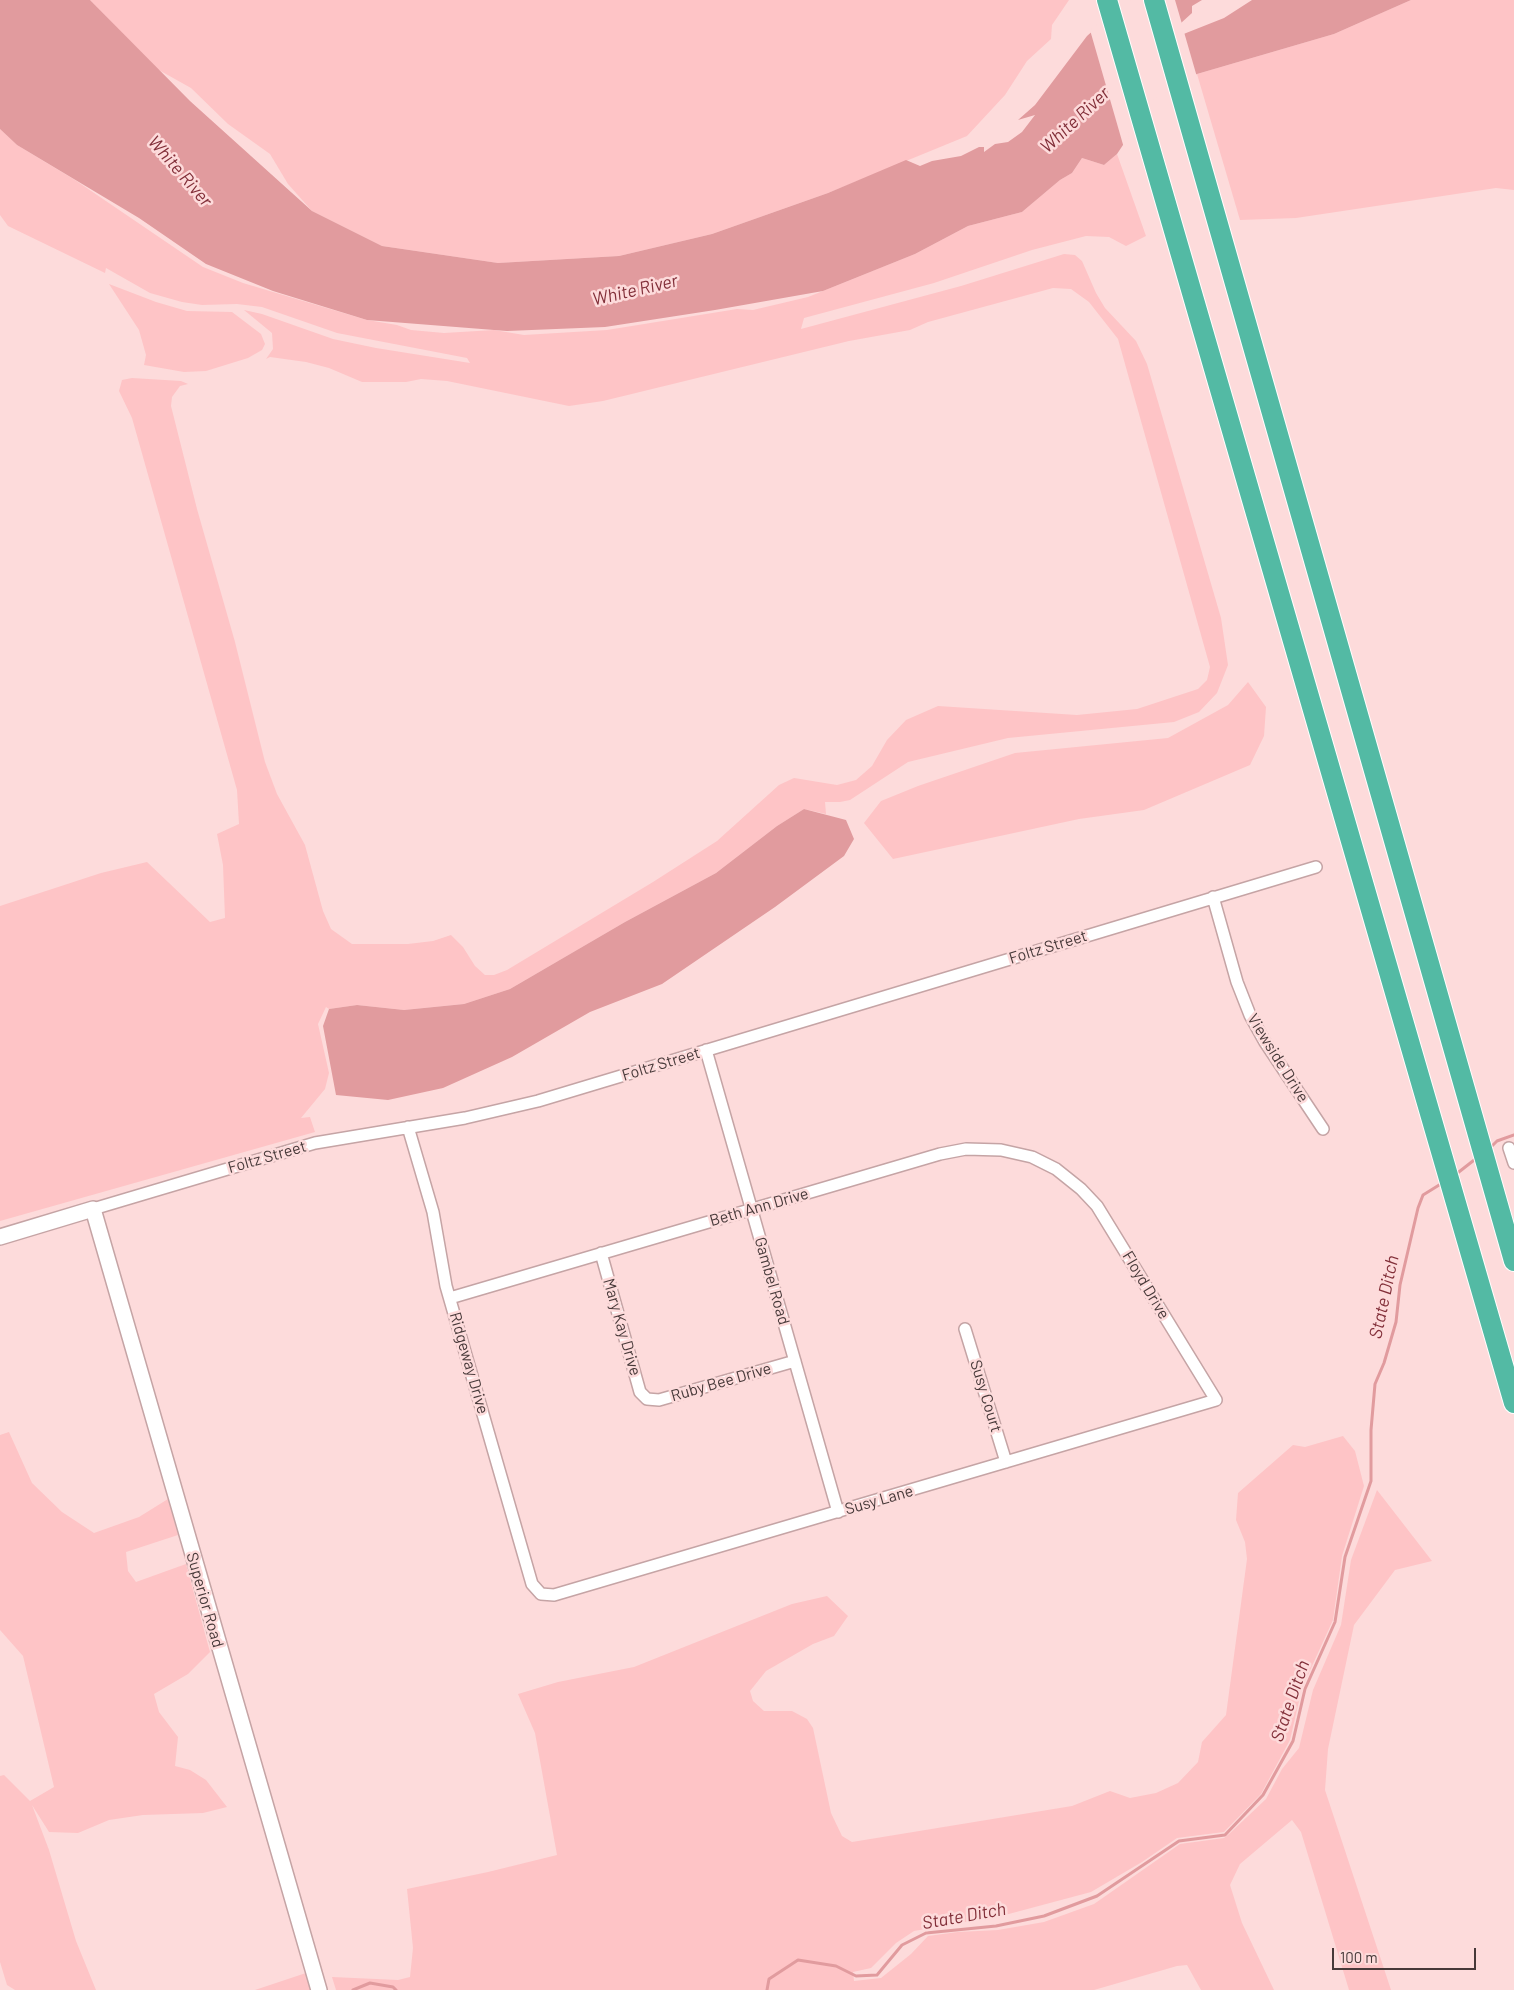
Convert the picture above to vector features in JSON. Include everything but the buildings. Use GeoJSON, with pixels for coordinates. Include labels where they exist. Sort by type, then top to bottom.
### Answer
{"type":"FeatureCollection","features":[{"type":"Feature","properties":{"kind":"highway"},"geometry":{"type":"LineString","coordinates":[[1107,0],[1514,1403]]}},
{"type":"Feature","properties":{"kind":"highway"},"geometry":{"type":"LineString","coordinates":[[1154,0],[1514,1261]]}},
{"type":"Feature","properties":{"kind":"street","name":"Foltz Street"},"geometry":{"type":"LineString","coordinates":[[0,1237],[302,1146],[512,1108],[1316,867]]}},
{"type":"Feature","properties":{"kind":"street","name":"Viewside Drive"},"geometry":{"type":"LineString","coordinates":[[1213,897],[1237,982],[1250,1015],[1265,1042],[1324,1129]]}},
{"type":"Feature","properties":{"kind":"street","name":"Gambel Road"},"geometry":{"type":"LineString","coordinates":[[706,1050],[838,1512]]}},
{"type":"Feature","properties":{"kind":"street","name":"Ridgeway Drive"},"geometry":{"type":"LineString","coordinates":[[408,1127],[433,1212],[450,1298],[532,1584],[541,1594]]}},
{"type":"Feature","properties":{"kind":"street","name":"Beth Ann Drive"},"geometry":{"type":"LineString","coordinates":[[450,1298],[940,1154],[966,1149],[993,1148],[1015,1152],[1048,1165],[1067,1177]]}},
{"type":"Feature","properties":{"kind":"street"},"geometry":{"type":"LineString","coordinates":[[1510,1148],[1514,1163]]}},
{"type":"Feature","properties":{"kind":"street","name":"Floyd Drive"},"geometry":{"type":"LineString","coordinates":[[1067,1177],[1082,1188],[1100,1211],[1216,1400]]}},
{"type":"Feature","properties":{"kind":"street","name":"Superior Road"},"geometry":{"type":"LineString","coordinates":[[93,1209],[319,1990]]}},
{"type":"Feature","properties":{"kind":"street","name":"Mary Kay Drive"},"geometry":{"type":"LineString","coordinates":[[601,1253],[640,1392],[647,1399]]}},
{"type":"Feature","properties":{"kind":"street","name":"Susy Court"},"geometry":{"type":"LineString","coordinates":[[966,1329],[1006,1462]]}},
{"type":"Feature","properties":{"kind":"street","name":"Ruby Bee Drive"},"geometry":{"type":"LineString","coordinates":[[647,1399],[659,1400],[794,1361]]}},
{"type":"Feature","properties":{"kind":"street","name":"Susy Lane"},"geometry":{"type":"LineString","coordinates":[[541,1594],[554,1595],[1216,1400]]}},
{"type":"Feature","properties":{"kind":"shaded area"},"geometry":{"type":"Polygon","coordinates":[[[90,0],[1069,0],[1052,25],[1051,39],[1027,61],[1005,95],[967,136],[828,193],[712,234],[619,256],[498,263],[382,246],[312,211],[288,184],[270,154],[228,124],[191,88],[157,69],[90,0]]]}},
{"type":"Feature","properties":{"kind":"shaded area"},"geometry":{"type":"Polygon","coordinates":[[[1411,0],[1514,0],[1514,190],[1496,188],[1296,218],[1240,220],[1197,74],[1334,34],[1411,0]]]}},
{"type":"Feature","properties":{"kind":"shaded area"},"geometry":{"type":"Polygon","coordinates":[[[0,129],[17,145],[75,180],[203,267],[243,283],[367,320],[397,325],[411,330],[444,333],[494,330],[524,335],[607,330],[737,309],[753,310],[808,297],[915,254],[968,226],[1022,212],[1060,180],[1072,173],[1082,158],[1104,165],[1117,154],[1146,236],[1126,246],[1109,237],[1086,236],[1032,250],[934,283],[804,318],[801,329],[961,286],[1064,254],[1075,255],[1082,261],[1105,308],[1136,341],[1147,364],[1221,618],[1228,665],[1217,693],[1199,712],[1174,722],[1008,738],[908,762],[850,800],[825,802],[826,814],[804,809],[777,826],[716,873],[625,922],[510,989],[464,1004],[404,1010],[357,1005],[329,1009],[326,1007],[318,1024],[329,1073],[325,1089],[301,1118],[310,1117],[315,1132],[0,1221],[0,906],[101,873],[147,862],[210,922],[225,918],[223,865],[217,834],[239,824],[237,790],[132,418],[119,391],[122,380],[132,378],[181,381],[188,384],[180,386],[172,397],[171,406],[197,509],[235,642],[265,762],[277,794],[305,845],[323,911],[331,929],[352,944],[408,944],[433,941],[451,935],[463,947],[475,966],[485,975],[494,975],[507,970],[717,841],[779,785],[794,778],[837,785],[856,780],[872,766],[887,740],[906,720],[938,706],[1077,715],[1137,709],[1198,689],[1207,680],[1210,667],[1118,339],[1089,302],[1071,289],[1053,288],[928,322],[910,330],[849,341],[603,401],[569,406],[447,381],[421,379],[406,382],[362,382],[329,368],[306,362],[270,357],[266,359],[273,349],[272,333],[244,310],[262,314],[333,339],[470,363],[467,358],[337,333],[262,307],[237,304],[202,305],[182,302],[150,293],[106,268],[105,273],[8,226],[0,215],[0,129]]]}},
{"type":"Feature","properties":{"kind":"shaded area"},"geometry":{"type":"Polygon","coordinates":[[[109,284],[156,302],[187,311],[232,312],[261,334],[265,344],[262,350],[248,358],[206,371],[184,372],[144,365],[146,355],[139,330],[109,284]]]}},
{"type":"Feature","properties":{"kind":"shaded area"},"geometry":{"type":"Polygon","coordinates":[[[1248,682],[1266,707],[1264,736],[1250,765],[1144,810],[1079,819],[893,859],[864,823],[881,801],[918,786],[1015,753],[1168,738],[1228,705],[1248,682]]]}},
{"type":"Feature","properties":{"kind":"shaded area"},"geometry":{"type":"Polygon","coordinates":[[[9,1432],[32,1483],[62,1512],[94,1533],[139,1517],[168,1499],[178,1535],[126,1552],[128,1571],[136,1582],[186,1564],[210,1652],[188,1674],[154,1694],[159,1712],[178,1737],[175,1766],[190,1770],[206,1780],[227,1807],[203,1813],[143,1815],[109,1820],[78,1833],[49,1832],[32,1805],[49,1850],[76,1941],[96,1990],[15,1990],[7,1985],[0,1962],[0,1776],[4,1775],[30,1801],[54,1787],[23,1656],[0,1630],[0,1435],[9,1432]]]}},
{"type":"Feature","properties":{"kind":"shaded area"},"geometry":{"type":"Polygon","coordinates":[[[1343,1436],[1355,1451],[1364,1486],[1342,1556],[1333,1620],[1302,1688],[1290,1740],[1261,1794],[1224,1832],[1177,1838],[1142,1862],[1091,1892],[1005,1915],[914,1931],[896,1943],[871,1968],[853,1972],[854,1981],[881,1978],[911,1954],[928,1936],[998,1930],[1044,1922],[1094,1904],[1180,1844],[1224,1838],[1229,1834],[1266,1799],[1282,1769],[1299,1748],[1313,1690],[1341,1625],[1351,1560],[1377,1490],[1432,1561],[1395,1570],[1354,1625],[1328,1749],[1325,1790],[1391,1990],[1349,1990],[1301,1832],[1292,1820],[1240,1864],[1230,1885],[1242,1923],[1274,1990],[1201,1990],[1187,1965],[1177,1966],[1094,1990],[336,1990],[332,1977],[398,1980],[410,1977],[413,1948],[407,1889],[557,1855],[535,1733],[518,1694],[558,1682],[634,1667],[792,1604],[827,1596],[848,1616],[834,1636],[813,1644],[766,1671],[750,1691],[753,1701],[764,1711],[792,1711],[807,1719],[813,1728],[831,1813],[842,1836],[852,1842],[1072,1806],[1110,1791],[1130,1798],[1156,1793],[1178,1783],[1198,1762],[1202,1742],[1226,1715],[1247,1559],[1245,1542],[1236,1520],[1238,1493],[1293,1445],[1305,1447],[1343,1436]]]}},
{"type":"Feature","properties":{"kind":"shaded area"},"geometry":{"type":"Polygon","coordinates":[[[306,1973],[310,1990],[255,1990],[306,1973]]]}},
{"type":"Feature","properties":{"kind":"water","name":"White River"},"geometry":{"type":"Polygon","coordinates":[[[0,0],[90,0],[190,101],[312,211],[382,246],[498,263],[619,256],[712,234],[828,193],[906,160],[920,166],[932,161],[961,156],[979,147],[984,147],[984,152],[995,144],[1008,142],[1022,132],[1035,115],[1018,120],[1035,105],[1087,36],[1105,20],[1138,0],[1202,0],[1192,6],[1192,13],[1169,34],[1176,37],[1224,18],[1252,0],[1411,0],[1334,34],[1197,74],[1150,98],[1127,127],[1125,142],[1117,154],[1104,165],[1082,158],[1072,173],[1060,180],[1022,212],[968,226],[915,254],[823,291],[605,327],[507,331],[367,320],[273,291],[206,264],[139,218],[17,145],[0,129],[0,0]]]}},
{"type":"Feature","properties":{"kind":"water"},"geometry":{"type":"Polygon","coordinates":[[[804,809],[846,820],[854,839],[844,856],[775,907],[662,984],[590,1012],[512,1057],[443,1088],[388,1100],[336,1095],[323,1026],[329,1009],[357,1005],[404,1010],[464,1004],[510,989],[625,922],[716,873],[777,826],[804,809]]]}},
{"type":"Feature","properties":{"kind":"pier"},"geometry":{"type":"Polygon","coordinates":[[[1132,0],[1175,0],[1182,24],[1172,34],[1184,32],[1197,77],[1152,100],[1129,128],[1128,143],[1124,148],[1090,30],[1120,6],[1132,0]]]}},
{"type":"Feature","properties":{"kind":"waterway","name":"State Ditch"},"geometry":{"type":"LineString","coordinates":[[1489,1149],[1497,1141],[1514,1135]]}},
{"type":"Feature","properties":{"kind":"waterway","name":"State Ditch"},"geometry":{"type":"LineString","coordinates":[[1455,1175],[1478,1157]]}},
{"type":"Feature","properties":{"kind":"waterway","name":"State Ditch"},"geometry":{"type":"LineString","coordinates":[[767,1990],[769,1979],[798,1960],[836,1966],[856,1976],[877,1975],[902,1945],[926,1933],[996,1926],[1044,1916],[1097,1896],[1179,1841],[1225,1835],[1263,1795],[1293,1741],[1305,1689],[1335,1622],[1345,1557],[1371,1481],[1371,1430],[1375,1384],[1384,1363],[1396,1322],[1400,1285],[1418,1208],[1423,1195],[1444,1182]]}},
{"type":"Feature","properties":{"kind":"waterway","name":"State Ditch"},"geometry":{"type":"LineString","coordinates":[[353,1990],[370,1983],[393,1987],[396,1990]]}}]}
